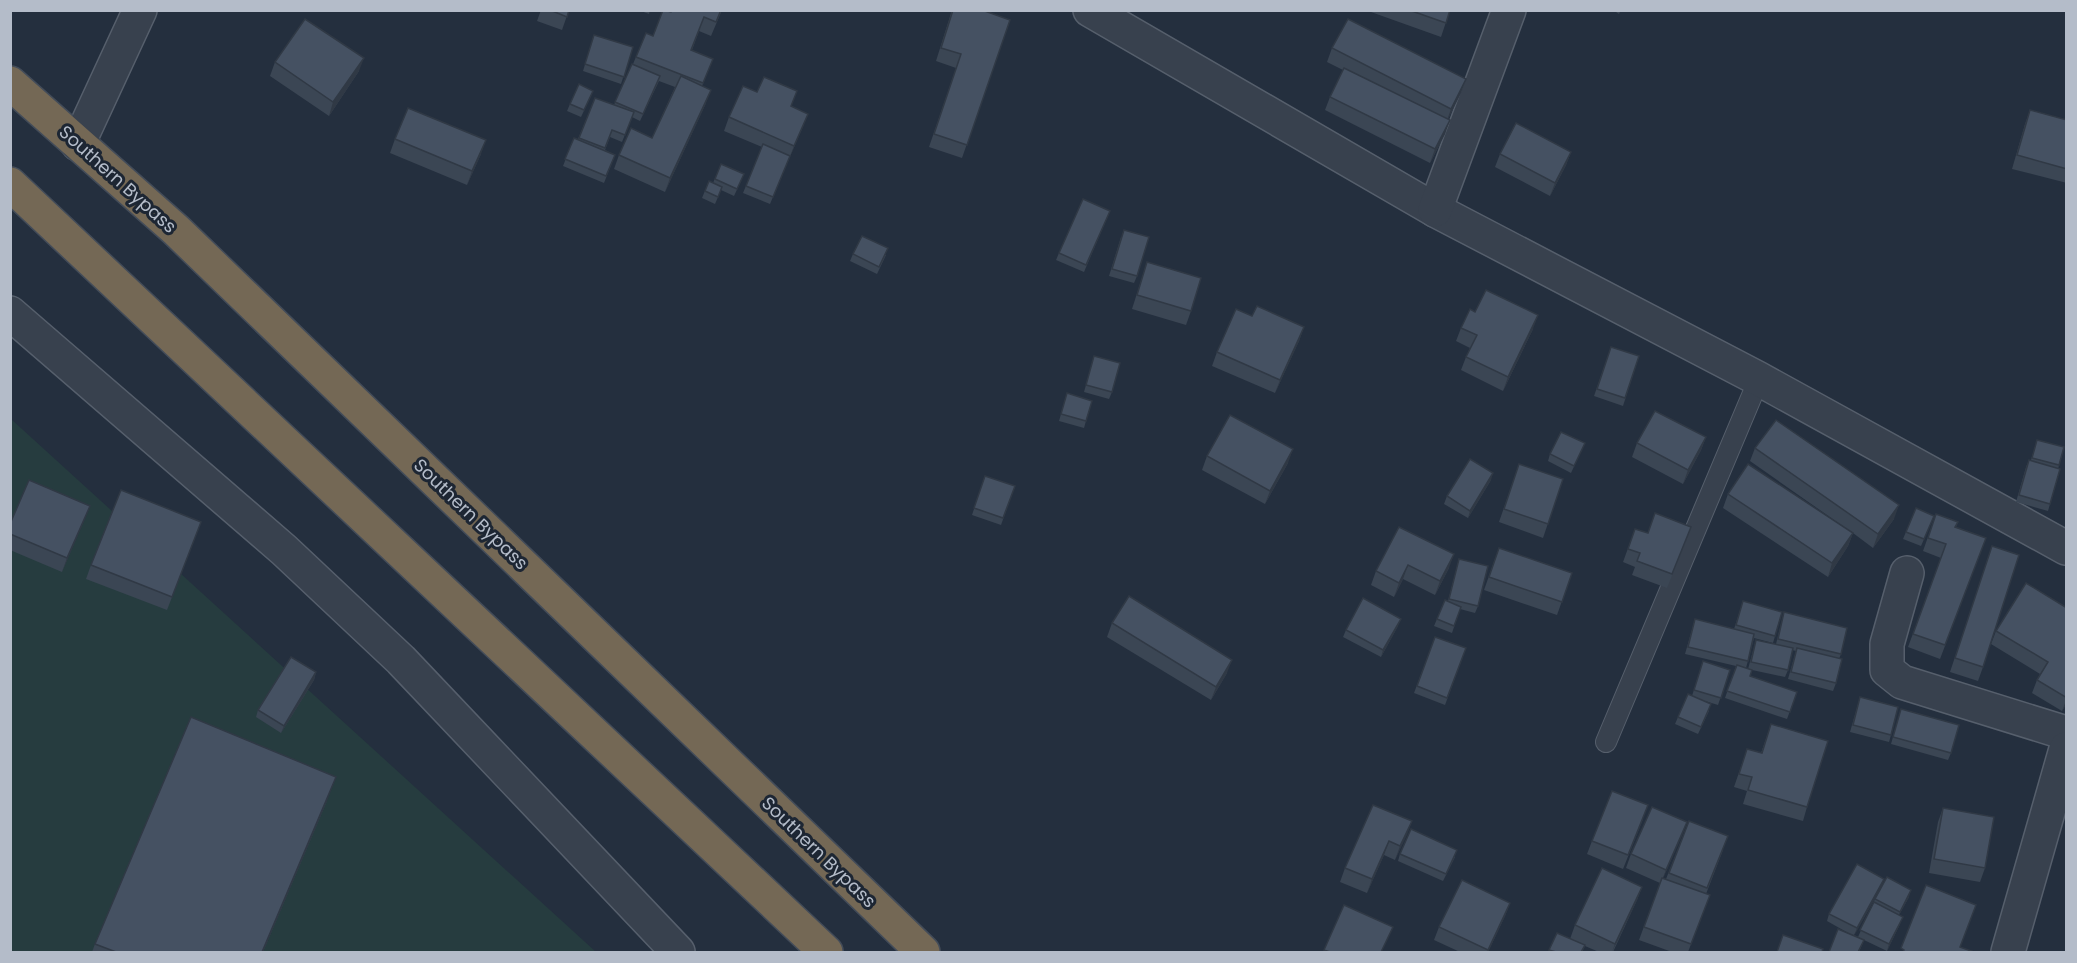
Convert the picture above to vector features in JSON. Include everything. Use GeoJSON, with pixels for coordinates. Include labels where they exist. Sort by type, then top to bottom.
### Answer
{"type":"FeatureCollection","features":[{"type":"Feature","properties":{"kind":"highway","name":"Southern Bypass"},"geometry":{"type":"LineString","coordinates":[[10,83],[176,230],[923,952]]}},
{"type":"Feature","properties":{"kind":"highway"},"geometry":{"type":"LineString","coordinates":[[10,184],[826,952]]}},
{"type":"Feature","properties":{"kind":"street"},"geometry":{"type":"LineString","coordinates":[[78,144],[140,10]]}},
{"type":"Feature","properties":{"kind":"street"},"geometry":{"type":"LineString","coordinates":[[1090,10],[1435,210],[1760,379],[2067,548]]}},
{"type":"Feature","properties":{"kind":"street"},"geometry":{"type":"LineString","coordinates":[[1435,210],[1509,10]]}},
{"type":"Feature","properties":{"kind":"street"},"geometry":{"type":"LineString","coordinates":[[10,313],[284,550],[401,660],[678,952]]}},
{"type":"Feature","properties":{"kind":"street"},"geometry":{"type":"LineString","coordinates":[[1907,573],[1887,644],[1887,670],[1902,682],[2067,734]]}},
{"type":"Feature","properties":{"kind":"street"},"geometry":{"type":"LineString","coordinates":[[2008,952],[2067,749]]}},
{"type":"Feature","properties":{"kind":"lane"},"geometry":{"type":"LineString","coordinates":[[1606,742],[1760,379]]}},
{"type":"Feature","properties":{"kind":"green space"},"geometry":{"type":"Polygon","coordinates":[[[11,419],[596,952],[11,952],[11,419]]]}},
{"type":"Feature","properties":{"kind":"building"},"geometry":{"type":"Polygon","coordinates":[[[550,10],[569,10],[567,17],[550,10]]]}},
{"type":"Feature","properties":{"kind":"building"},"geometry":{"type":"Polygon","coordinates":[[[663,10],[671,12],[672,10],[721,10],[716,22],[704,17],[691,50],[713,59],[703,83],[636,57],[646,33],[653,36],[663,10]]]}},
{"type":"Feature","properties":{"kind":"building"},"geometry":{"type":"Polygon","coordinates":[[[953,10],[982,10],[1010,20],[967,145],[934,134],[961,54],[941,48],[953,10]]]}},
{"type":"Feature","properties":{"kind":"building"},"geometry":{"type":"Polygon","coordinates":[[[1409,10],[1450,10],[1446,23],[1409,10]]]}},
{"type":"Feature","properties":{"kind":"building"},"geometry":{"type":"Polygon","coordinates":[[[305,19],[364,58],[333,102],[275,62],[305,19]]]}},
{"type":"Feature","properties":{"kind":"building"},"geometry":{"type":"Polygon","coordinates":[[[1348,19],[1466,79],[1451,109],[1332,48],[1348,19]]]}},
{"type":"Feature","properties":{"kind":"building"},"geometry":{"type":"Polygon","coordinates":[[[594,35],[633,47],[624,77],[585,64],[594,35]]]}},
{"type":"Feature","properties":{"kind":"building"},"geometry":{"type":"Polygon","coordinates":[[[632,64],[660,76],[643,114],[615,102],[632,64]]]}},
{"type":"Feature","properties":{"kind":"building"},"geometry":{"type":"Polygon","coordinates":[[[1344,68],[1450,120],[1435,149],[1330,97],[1344,68]]]}},
{"type":"Feature","properties":{"kind":"building"},"geometry":{"type":"Polygon","coordinates":[[[681,76],[711,90],[670,178],[619,155],[631,128],[652,138],[681,76]]]}},
{"type":"Feature","properties":{"kind":"building"},"geometry":{"type":"Polygon","coordinates":[[[764,77],[797,91],[791,106],[808,114],[794,146],[729,117],[743,86],[757,92],[764,77]]]}},
{"type":"Feature","properties":{"kind":"building"},"geometry":{"type":"Polygon","coordinates":[[[579,84],[593,91],[584,110],[570,104],[579,84]]]}},
{"type":"Feature","properties":{"kind":"building"},"geometry":{"type":"Polygon","coordinates":[[[595,98],[634,112],[625,135],[612,130],[605,148],[579,138],[595,98]]]}},
{"type":"Feature","properties":{"kind":"building"},"geometry":{"type":"Polygon","coordinates":[[[408,108],[486,140],[472,171],[395,139],[408,108]]]}},
{"type":"Feature","properties":{"kind":"building"},"geometry":{"type":"Polygon","coordinates":[[[2030,110],[2067,120],[2067,169],[2017,155],[2030,110]]]}},
{"type":"Feature","properties":{"kind":"building"},"geometry":{"type":"Polygon","coordinates":[[[1516,123],[1571,152],[1555,183],[1500,154],[1516,123]]]}},
{"type":"Feature","properties":{"kind":"building"},"geometry":{"type":"Polygon","coordinates":[[[574,138],[615,155],[606,176],[565,159],[574,138]]]}},
{"type":"Feature","properties":{"kind":"building"},"geometry":{"type":"Polygon","coordinates":[[[763,144],[790,156],[773,197],[746,186],[763,144]]]}},
{"type":"Feature","properties":{"kind":"building"},"geometry":{"type":"Polygon","coordinates":[[[721,164],[744,174],[737,189],[715,179],[721,164]]]}},
{"type":"Feature","properties":{"kind":"building"},"geometry":{"type":"Polygon","coordinates":[[[709,181],[722,187],[718,197],[705,191],[709,181]]]}},
{"type":"Feature","properties":{"kind":"building"},"geometry":{"type":"Polygon","coordinates":[[[1083,199],[1110,211],[1086,265],[1059,253],[1083,199]]]}},
{"type":"Feature","properties":{"kind":"building"},"geometry":{"type":"Polygon","coordinates":[[[1124,230],[1149,237],[1137,276],[1112,269],[1124,230]]]}},
{"type":"Feature","properties":{"kind":"building"},"geometry":{"type":"Polygon","coordinates":[[[862,236],[888,248],[879,267],[853,254],[862,236]]]}},
{"type":"Feature","properties":{"kind":"building"},"geometry":{"type":"Polygon","coordinates":[[[1147,262],[1201,278],[1191,311],[1137,295],[1147,262]]]}},
{"type":"Feature","properties":{"kind":"building"},"geometry":{"type":"Polygon","coordinates":[[[1486,290],[1538,315],[1508,377],[1466,357],[1477,335],[1461,328],[1470,309],[1475,312],[1486,290]]]}},
{"type":"Feature","properties":{"kind":"building"},"geometry":{"type":"Polygon","coordinates":[[[1257,306],[1304,327],[1280,380],[1217,352],[1236,309],[1252,316],[1257,306]]]}},
{"type":"Feature","properties":{"kind":"building"},"geometry":{"type":"Polygon","coordinates":[[[1611,347],[1639,356],[1625,398],[1597,389],[1611,347]]]}},
{"type":"Feature","properties":{"kind":"building"},"geometry":{"type":"Polygon","coordinates":[[[1094,356],[1120,363],[1112,392],[1086,385],[1094,356]]]}},
{"type":"Feature","properties":{"kind":"building"},"geometry":{"type":"Polygon","coordinates":[[[1067,393],[1092,401],[1086,421],[1061,414],[1067,393]]]}},
{"type":"Feature","properties":{"kind":"building"},"geometry":{"type":"Polygon","coordinates":[[[1655,411],[1706,437],[1688,470],[1637,443],[1655,411]]]}},
{"type":"Feature","properties":{"kind":"building"},"geometry":{"type":"Polygon","coordinates":[[[1230,415],[1293,449],[1270,491],[1207,456],[1230,415]]]}},
{"type":"Feature","properties":{"kind":"building"},"geometry":{"type":"Polygon","coordinates":[[[1776,420],[1899,505],[1878,534],[1755,448],[1776,420]]]}},
{"type":"Feature","properties":{"kind":"building"},"geometry":{"type":"Polygon","coordinates":[[[1561,432],[1585,443],[1574,466],[1550,454],[1561,432]]]}},
{"type":"Feature","properties":{"kind":"building"},"geometry":{"type":"Polygon","coordinates":[[[2037,440],[2064,447],[2059,465],[2032,458],[2037,440]]]}},
{"type":"Feature","properties":{"kind":"building"},"geometry":{"type":"Polygon","coordinates":[[[1470,459],[1493,473],[1470,511],[1447,496],[1470,459]]]}},
{"type":"Feature","properties":{"kind":"building"},"geometry":{"type":"Polygon","coordinates":[[[2029,460],[2060,469],[2050,504],[2019,495],[2029,460]]]}},
{"type":"Feature","properties":{"kind":"building"},"geometry":{"type":"Polygon","coordinates":[[[1519,464],[1563,479],[1548,524],[1504,509],[1519,464]]]}},
{"type":"Feature","properties":{"kind":"building"},"geometry":{"type":"Polygon","coordinates":[[[1748,464],[1853,533],[1832,563],[1728,494],[1748,464]]]}},
{"type":"Feature","properties":{"kind":"building"},"geometry":{"type":"Polygon","coordinates":[[[985,476],[1015,486],[1003,518],[974,508],[985,476]]]}},
{"type":"Feature","properties":{"kind":"building"},"geometry":{"type":"Polygon","coordinates":[[[29,480],[90,506],[67,558],[10,534],[10,524],[29,480]]]}},
{"type":"Feature","properties":{"kind":"building"},"geometry":{"type":"Polygon","coordinates":[[[121,490],[201,522],[172,597],[91,565],[121,490]]]}},
{"type":"Feature","properties":{"kind":"building"},"geometry":{"type":"Polygon","coordinates":[[[1916,508],[1934,516],[1924,539],[1906,532],[1916,508]]]}},
{"type":"Feature","properties":{"kind":"building"},"geometry":{"type":"Polygon","coordinates":[[[1655,513],[1691,527],[1672,574],[1637,561],[1640,553],[1628,549],[1635,529],[1648,533],[1655,513]]]}},
{"type":"Feature","properties":{"kind":"building"},"geometry":{"type":"Polygon","coordinates":[[[1936,514],[1958,522],[1955,527],[1986,538],[1945,645],[1913,634],[1946,544],[1928,538],[1936,514]]]}},
{"type":"Feature","properties":{"kind":"building"},"geometry":{"type":"Polygon","coordinates":[[[1399,527],[1454,554],[1440,581],[1408,565],[1399,583],[1376,571],[1399,527]]]}},
{"type":"Feature","properties":{"kind":"building"},"geometry":{"type":"Polygon","coordinates":[[[1992,546],[2019,555],[1983,667],[1955,658],[1992,546]]]}},
{"type":"Feature","properties":{"kind":"building"},"geometry":{"type":"Polygon","coordinates":[[[1499,548],[1572,573],[1562,602],[1489,577],[1499,548]]]}},
{"type":"Feature","properties":{"kind":"building"},"geometry":{"type":"Polygon","coordinates":[[[1459,559],[1488,566],[1478,606],[1449,599],[1459,559]]]}},
{"type":"Feature","properties":{"kind":"building"},"geometry":{"type":"Polygon","coordinates":[[[2026,583],[2067,608],[2067,698],[2037,680],[2048,662],[1996,631],[2026,583]]]}},
{"type":"Feature","properties":{"kind":"building"},"geometry":{"type":"Polygon","coordinates":[[[1129,596],[1232,660],[1216,687],[1112,623],[1129,596]]]}},
{"type":"Feature","properties":{"kind":"building"},"geometry":{"type":"Polygon","coordinates":[[[1363,598],[1401,619],[1383,650],[1346,630],[1363,598]]]}},
{"type":"Feature","properties":{"kind":"building"},"geometry":{"type":"Polygon","coordinates":[[[1445,600],[1461,607],[1454,626],[1437,619],[1445,600]]]}},
{"type":"Feature","properties":{"kind":"building"},"geometry":{"type":"Polygon","coordinates":[[[1743,601],[1782,612],[1775,636],[1736,625],[1743,601]]]}},
{"type":"Feature","properties":{"kind":"building"},"geometry":{"type":"Polygon","coordinates":[[[1784,612],[1847,628],[1841,654],[1778,639],[1784,612]]]}},
{"type":"Feature","properties":{"kind":"building"},"geometry":{"type":"Polygon","coordinates":[[[1695,619],[1754,634],[1748,661],[1688,647],[1695,619]]]}},
{"type":"Feature","properties":{"kind":"building"},"geometry":{"type":"Polygon","coordinates":[[[1435,637],[1466,648],[1447,698],[1417,686],[1435,637]]]}},
{"type":"Feature","properties":{"kind":"building"},"geometry":{"type":"Polygon","coordinates":[[[1756,640],[1793,648],[1788,670],[1751,662],[1756,640]]]}},
{"type":"Feature","properties":{"kind":"building"},"geometry":{"type":"Polygon","coordinates":[[[1797,648],[1842,659],[1836,683],[1791,672],[1797,648]]]}},
{"type":"Feature","properties":{"kind":"building"},"geometry":{"type":"Polygon","coordinates":[[[291,657],[316,672],[284,726],[258,710],[291,657]]]}},
{"type":"Feature","properties":{"kind":"building"},"geometry":{"type":"Polygon","coordinates":[[[1703,661],[1730,670],[1721,698],[1694,690],[1703,661]]]}},
{"type":"Feature","properties":{"kind":"building"},"geometry":{"type":"Polygon","coordinates":[[[1737,665],[1752,670],[1750,676],[1797,692],[1790,712],[1727,691],[1737,665]]]}},
{"type":"Feature","properties":{"kind":"building"},"geometry":{"type":"Polygon","coordinates":[[[1688,694],[1711,704],[1701,727],[1678,717],[1688,694]]]}},
{"type":"Feature","properties":{"kind":"building"},"geometry":{"type":"Polygon","coordinates":[[[1860,697],[1898,707],[1891,735],[1853,725],[1860,697]]]}},
{"type":"Feature","properties":{"kind":"building"},"geometry":{"type":"Polygon","coordinates":[[[1901,709],[1959,725],[1951,753],[1893,737],[1901,709]]]}},
{"type":"Feature","properties":{"kind":"building"},"geometry":{"type":"Polygon","coordinates":[[[191,717],[336,777],[262,952],[116,952],[95,944],[191,717]]]}},
{"type":"Feature","properties":{"kind":"building"},"geometry":{"type":"Polygon","coordinates":[[[1771,724],[1828,741],[1807,807],[1748,790],[1752,777],[1739,774],[1747,749],[1762,753],[1771,724]]]}},
{"type":"Feature","properties":{"kind":"building"},"geometry":{"type":"Polygon","coordinates":[[[1612,791],[1648,805],[1628,855],[1592,841],[1612,791]]]}},
{"type":"Feature","properties":{"kind":"building"},"geometry":{"type":"Polygon","coordinates":[[[1373,805],[1412,821],[1400,846],[1389,841],[1372,879],[1345,868],[1373,805]]]}},
{"type":"Feature","properties":{"kind":"building"},"geometry":{"type":"Polygon","coordinates":[[[1652,807],[1687,822],[1666,870],[1631,854],[1652,807]]]}},
{"type":"Feature","properties":{"kind":"building"},"geometry":{"type":"Polygon","coordinates":[[[1943,808],[1994,817],[1985,868],[1934,859],[1943,808]]]}},
{"type":"Feature","properties":{"kind":"building"},"geometry":{"type":"Polygon","coordinates":[[[1689,821],[1728,836],[1707,888],[1669,873],[1689,821]]]}},
{"type":"Feature","properties":{"kind":"building"},"geometry":{"type":"Polygon","coordinates":[[[1411,829],[1457,850],[1446,874],[1400,854],[1411,829]]]}},
{"type":"Feature","properties":{"kind":"building"},"geometry":{"type":"Polygon","coordinates":[[[1857,864],[1884,879],[1857,928],[1829,914],[1857,864]]]}},
{"type":"Feature","properties":{"kind":"building"},"geometry":{"type":"Polygon","coordinates":[[[1602,868],[1642,887],[1615,944],[1575,925],[1602,868]]]}},
{"type":"Feature","properties":{"kind":"building"},"geometry":{"type":"Polygon","coordinates":[[[1887,877],[1911,890],[1900,912],[1875,899],[1887,877]]]}},
{"type":"Feature","properties":{"kind":"building"},"geometry":{"type":"Polygon","coordinates":[[[1662,878],[1710,895],[1691,944],[1644,927],[1662,878]]]}},
{"type":"Feature","properties":{"kind":"building"},"geometry":{"type":"Polygon","coordinates":[[[1462,880],[1510,903],[1488,950],[1439,927],[1462,880]]]}},
{"type":"Feature","properties":{"kind":"building"},"geometry":{"type":"Polygon","coordinates":[[[1926,885],[1976,905],[1960,947],[1974,952],[1903,952],[1901,948],[1926,885]]]}},
{"type":"Feature","properties":{"kind":"building"},"geometry":{"type":"Polygon","coordinates":[[[1874,902],[1903,917],[1889,944],[1860,930],[1874,902]]]}},
{"type":"Feature","properties":{"kind":"building"},"geometry":{"type":"Polygon","coordinates":[[[1344,905],[1393,927],[1381,952],[1324,950],[1344,905]]]}},
{"type":"Feature","properties":{"kind":"building"},"geometry":{"type":"Polygon","coordinates":[[[1838,929],[1864,940],[1858,952],[1829,952],[1838,929]]]}},
{"type":"Feature","properties":{"kind":"building"},"geometry":{"type":"Polygon","coordinates":[[[1557,933],[1585,945],[1581,952],[1549,950],[1557,933]]]}},
{"type":"Feature","properties":{"kind":"building"},"geometry":{"type":"Polygon","coordinates":[[[1783,935],[1823,949],[1822,952],[1777,952],[1783,935]]]}}]}
